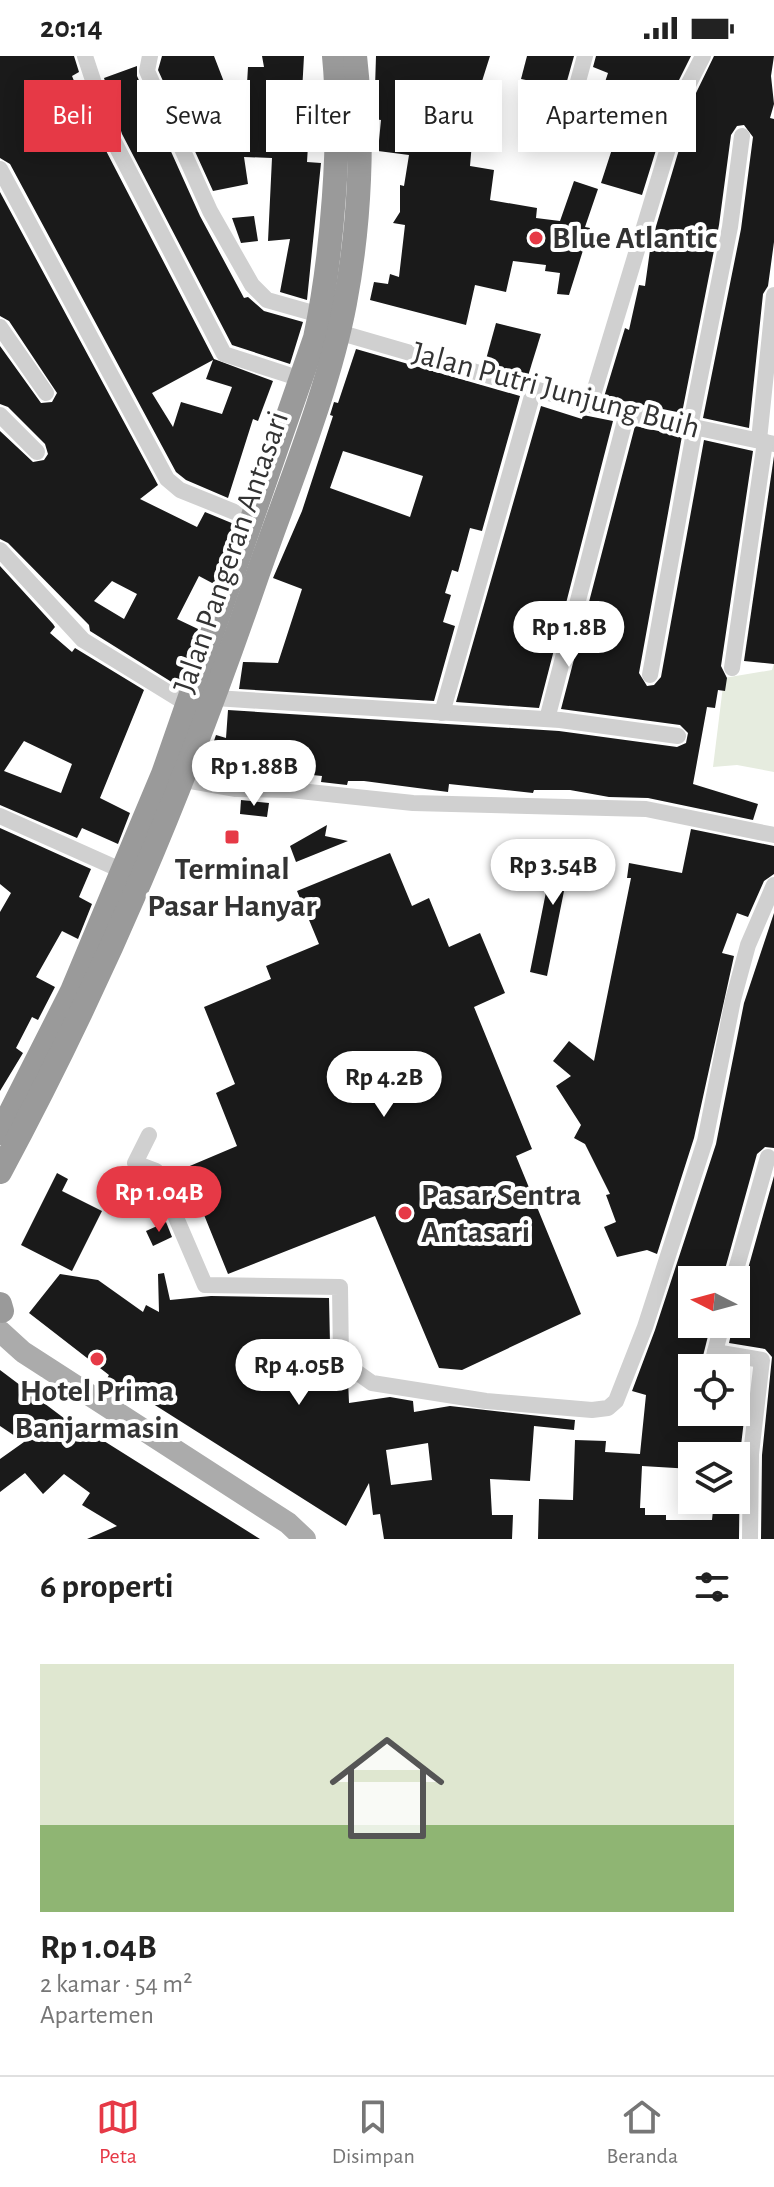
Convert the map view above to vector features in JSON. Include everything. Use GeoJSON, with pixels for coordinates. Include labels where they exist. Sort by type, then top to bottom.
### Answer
{"type":"FeatureCollection","features":[{"type":"Feature","properties":{"kind":"highway","name":"Jalan Pangeran Antasari"},"geometry":{"type":"LineString","coordinates":[[334,56],[340,80]]}},
{"type":"Feature","properties":{"kind":"highway","name":"Jalan Pangeran Antasari"},"geometry":{"type":"LineString","coordinates":[[351,80],[355,56]]}},
{"type":"Feature","properties":{"kind":"highway","name":"Jalan Pangeran Antasari"},"geometry":{"type":"LineString","coordinates":[[0,1172],[110,955],[185,780],[215,698],[227,626],[252,519],[320,315],[343,152]]}},
{"type":"Feature","properties":{"kind":"highway","name":"Jalan Pangeran Antasari"},"geometry":{"type":"LineString","coordinates":[[0,1133],[72,991],[123,871],[187,704],[227,626],[338,332],[351,258],[347,152]]}},
{"type":"Feature","properties":{"kind":"main road"},"geometry":{"type":"LineString","coordinates":[[1,1314],[32,1342],[48,1366],[92,1398],[288,1523],[305,1539]]}},
{"type":"Feature","properties":{"kind":"street"},"geometry":{"type":"LineString","coordinates":[[85,56],[112,138],[224,354],[301,379]]}},
{"type":"Feature","properties":{"kind":"street"},"geometry":{"type":"LineString","coordinates":[[150,56],[146,65],[153,85],[210,211],[252,285],[267,300],[320,315]]}},
{"type":"Feature","properties":{"kind":"street"},"geometry":{"type":"LineString","coordinates":[[578,80],[585,56]]}},
{"type":"Feature","properties":{"kind":"street"},"geometry":{"type":"LineString","coordinates":[[590,405],[686,89],[703,56]]}},
{"type":"Feature","properties":{"kind":"street"},"geometry":{"type":"LineString","coordinates":[[650,675],[730,227],[742,136]]}},
{"type":"Feature","properties":{"kind":"street"},"geometry":{"type":"LineString","coordinates":[[0,169],[167,479],[180,490],[252,519]]}},
{"type":"Feature","properties":{"kind":"street"},"geometry":{"type":"LineString","coordinates":[[732,668],[766,442],[774,295]]}},
{"type":"Feature","properties":{"kind":"street"},"geometry":{"type":"LineString","coordinates":[[0,327],[46,393]]}},
{"type":"Feature","properties":{"kind":"street","name":"Jalan Putri Junjung Buih"},"geometry":{"type":"LineString","coordinates":[[338,332],[590,405],[766,442]]}},
{"type":"Feature","properties":{"kind":"street"},"geometry":{"type":"LineString","coordinates":[[442,713],[534,389]]}},
{"type":"Feature","properties":{"kind":"street"},"geometry":{"type":"LineString","coordinates":[[547,719],[627,413]]}},
{"type":"Feature","properties":{"kind":"street"},"geometry":{"type":"LineString","coordinates":[[0,415],[37,452]]}},
{"type":"Feature","properties":{"kind":"street"},"geometry":{"type":"LineString","coordinates":[[0,550],[83,640],[187,704]]}},
{"type":"Feature","properties":{"kind":"street"},"geometry":{"type":"LineString","coordinates":[[215,698],[547,719],[678,736]]}},
{"type":"Feature","properties":{"kind":"street"},"geometry":{"type":"LineString","coordinates":[[185,780],[236,789],[290,790],[413,803],[646,809],[774,835]]}},
{"type":"Feature","properties":{"kind":"street"},"geometry":{"type":"LineString","coordinates":[[0,816],[123,871]]}},
{"type":"Feature","properties":{"kind":"street"},"geometry":{"type":"LineString","coordinates":[[149,1135],[135,1163],[156,1171],[205,1285],[340,1287],[341,1361],[372,1383],[486,1401],[592,1410],[608,1408],[616,1401],[645,1327],[705,1141],[733,1000],[748,945],[774,885]]}},
{"type":"Feature","properties":{"kind":"street"},"geometry":{"type":"LineString","coordinates":[[737,1266],[768,1157]]}},
{"type":"Feature","properties":{"kind":"street"},"geometry":{"type":"LineString","coordinates":[[750,1358],[758,1358],[763,1362],[751,1454],[750,1539]]}},
{"type":"Feature","properties":{"kind":"shaded area"},"geometry":{"type":"Polygon","coordinates":[[[774,663],[774,772],[737,765],[713,767],[724,678],[772,670],[774,663]]]}},
{"type":"Feature","properties":{"kind":"building"},"geometry":{"type":"Polygon","coordinates":[[[0,56],[74,56],[79,72],[72,76],[74,80],[24,80],[24,152],[107,152],[214,359],[273,381],[258,421],[253,419],[228,498],[186,480],[176,472],[10,164],[0,158],[0,56]],[[213,360],[152,393],[173,427],[181,402],[222,414],[232,387],[206,379],[213,360]]]}},
{"type":"Feature","properties":{"kind":"building"},"geometry":{"type":"Polygon","coordinates":[[[162,56],[214,56],[223,80],[163,80],[158,70],[162,56]]]}},
{"type":"Feature","properties":{"kind":"building"},"geometry":{"type":"Polygon","coordinates":[[[262,56],[304,56],[303,80],[266,80],[266,152],[308,152],[307,162],[321,163],[307,300],[280,292],[290,239],[268,241],[272,158],[244,157],[248,184],[213,191],[195,152],[250,152],[248,67],[264,67],[262,56]]]}},
{"type":"Feature","properties":{"kind":"building"},"geometry":{"type":"Polygon","coordinates":[[[376,56],[490,56],[482,80],[395,80],[395,152],[471,152],[470,166],[494,170],[490,200],[537,208],[536,218],[560,221],[574,181],[598,189],[585,227],[590,228],[569,295],[557,294],[560,273],[545,271],[546,265],[513,261],[506,292],[475,285],[466,325],[370,300],[374,282],[388,284],[390,274],[399,277],[405,225],[393,223],[400,212],[400,185],[404,186],[409,155],[379,151],[379,80],[375,80],[376,56]]]}},
{"type":"Feature","properties":{"kind":"building"},"geometry":{"type":"Polygon","coordinates":[[[527,56],[574,56],[567,80],[521,79],[527,56]]]}},
{"type":"Feature","properties":{"kind":"building"},"geometry":{"type":"Polygon","coordinates":[[[596,56],[691,56],[679,80],[606,80],[608,73],[593,67],[596,56]]]}},
{"type":"Feature","properties":{"kind":"building"},"geometry":{"type":"Polygon","coordinates":[[[714,56],[774,56],[771,76],[774,104],[770,118],[774,119],[774,242],[768,286],[763,294],[749,428],[703,418],[741,229],[753,137],[744,125],[737,126],[731,135],[719,225],[682,413],[604,397],[625,328],[629,330],[639,285],[645,286],[651,243],[678,152],[696,152],[696,93],[714,56]]]}},
{"type":"Feature","properties":{"kind":"building"},"geometry":{"type":"Polygon","coordinates":[[[137,66],[137,152],[171,152],[200,216],[244,298],[248,297],[264,311],[303,322],[290,364],[232,345],[122,134],[121,80],[104,78],[137,66]]]}},
{"type":"Feature","properties":{"kind":"building"},"geometry":{"type":"Polygon","coordinates":[[[611,152],[655,152],[642,195],[601,183],[611,152]]]}},
{"type":"Feature","properties":{"kind":"building"},"geometry":{"type":"Polygon","coordinates":[[[0,192],[158,485],[140,499],[197,527],[205,512],[234,524],[214,584],[199,576],[177,619],[198,629],[178,686],[90,631],[89,625],[8,543],[0,539],[0,431],[33,462],[44,460],[48,454],[45,444],[8,407],[0,404],[0,346],[41,403],[52,402],[57,393],[9,321],[0,316],[0,192]],[[112,581],[94,601],[124,619],[137,594],[112,581]]]}},
{"type":"Feature","properties":{"kind":"building"},"geometry":{"type":"Polygon","coordinates":[[[254,216],[258,241],[241,243],[232,218],[254,216]]]}},
{"type":"Feature","properties":{"kind":"building"},"geometry":{"type":"Polygon","coordinates":[[[496,323],[541,334],[528,376],[485,363],[496,323]]]}},
{"type":"Feature","properties":{"kind":"building"},"geometry":{"type":"Polygon","coordinates":[[[356,349],[520,396],[482,531],[470,528],[458,572],[452,570],[445,593],[451,595],[443,622],[455,626],[434,701],[239,689],[243,662],[278,663],[302,589],[273,578],[302,511],[333,416],[330,415],[334,402],[338,403],[356,349]],[[343,451],[330,488],[410,517],[423,476],[343,451]]]}},
{"type":"Feature","properties":{"kind":"building"},"geometry":{"type":"Polygon","coordinates":[[[541,406],[582,419],[583,415],[613,421],[539,708],[456,702],[541,406]]]}},
{"type":"Feature","properties":{"kind":"building"},"geometry":{"type":"Polygon","coordinates":[[[635,426],[682,436],[639,673],[647,686],[654,685],[661,677],[704,440],[753,451],[721,666],[727,678],[725,691],[718,690],[715,708],[707,707],[693,784],[758,804],[753,820],[648,798],[609,797],[570,790],[534,790],[533,793],[449,784],[448,792],[364,781],[348,781],[347,785],[321,782],[322,776],[263,770],[262,778],[237,775],[237,772],[206,764],[216,735],[226,738],[228,710],[559,731],[677,747],[686,743],[688,733],[680,725],[561,709],[635,426]]]}},
{"type":"Feature","properties":{"kind":"building"},"geometry":{"type":"Polygon","coordinates":[[[774,456],[774,664],[744,661],[774,456]]]}},
{"type":"Feature","properties":{"kind":"building"},"geometry":{"type":"Polygon","coordinates":[[[0,566],[53,624],[55,627],[50,633],[72,652],[75,648],[144,690],[100,798],[130,813],[118,844],[82,828],[77,838],[0,805],[0,566]],[[24,741],[4,771],[61,793],[72,764],[24,741]]]}},
{"type":"Feature","properties":{"kind":"building"},"geometry":{"type":"Polygon","coordinates":[[[241,800],[269,803],[267,817],[240,814],[241,800]]]}},
{"type":"Feature","properties":{"kind":"building"},"geometry":{"type":"Polygon","coordinates":[[[327,825],[325,836],[348,841],[296,862],[290,846],[327,825]]]}},
{"type":"Feature","properties":{"kind":"building"},"geometry":{"type":"Polygon","coordinates":[[[0,828],[91,869],[79,897],[92,904],[78,939],[62,931],[36,977],[55,987],[38,1020],[32,1017],[16,1048],[23,1053],[0,1091],[0,912],[11,893],[0,884],[0,828]]]}},
{"type":"Feature","properties":{"kind":"building"},"geometry":{"type":"Polygon","coordinates":[[[691,829],[774,846],[774,874],[764,881],[748,917],[737,913],[722,953],[734,956],[694,1138],[657,1254],[647,1250],[617,1257],[604,1227],[616,1222],[606,1195],[610,1194],[585,1144],[574,1138],[581,1125],[556,1086],[571,1076],[553,1061],[569,1041],[594,1061],[631,878],[627,878],[629,863],[682,873],[691,829]]]}},
{"type":"Feature","properties":{"kind":"building"},"geometry":{"type":"Polygon","coordinates":[[[555,847],[581,851],[578,873],[568,871],[547,976],[530,972],[555,847]]]}},
{"type":"Feature","properties":{"kind":"building"},"geometry":{"type":"Polygon","coordinates":[[[390,853],[412,906],[429,898],[449,947],[480,933],[505,993],[474,1007],[532,1149],[516,1156],[581,1314],[462,1370],[439,1368],[375,1216],[228,1274],[185,1168],[237,1146],[216,1093],[235,1084],[204,1007],[271,979],[266,966],[319,944],[297,891],[390,853]]]}},
{"type":"Feature","properties":{"kind":"building"},"geometry":{"type":"Polygon","coordinates":[[[774,913],[774,1148],[765,1147],[757,1154],[726,1266],[678,1266],[678,1338],[708,1338],[704,1354],[678,1354],[678,1426],[743,1426],[741,1442],[678,1442],[678,1468],[642,1466],[640,1508],[645,1508],[645,1515],[666,1515],[666,1520],[712,1520],[713,1514],[739,1514],[739,1539],[538,1539],[539,1499],[573,1500],[575,1440],[606,1441],[605,1452],[640,1454],[646,1395],[632,1391],[716,1144],[744,1003],[774,913]]]}},
{"type":"Feature","properties":{"kind":"building"},"geometry":{"type":"Polygon","coordinates":[[[57,1173],[68,1179],[62,1191],[102,1211],[72,1271],[21,1245],[57,1173]]]}},
{"type":"Feature","properties":{"kind":"building"},"geometry":{"type":"Polygon","coordinates":[[[774,1176],[774,1539],[761,1539],[762,1455],[772,1357],[765,1349],[729,1343],[730,1338],[750,1338],[749,1266],[774,1176]]]}},
{"type":"Feature","properties":{"kind":"building"},"geometry":{"type":"Polygon","coordinates":[[[166,1222],[172,1237],[153,1246],[146,1231],[166,1222]]]}},
{"type":"Feature","properties":{"kind":"building"},"geometry":{"type":"Polygon","coordinates":[[[164,1273],[170,1300],[211,1296],[329,1298],[330,1344],[292,1344],[331,1365],[348,1380],[349,1403],[390,1397],[413,1401],[414,1412],[450,1406],[575,1420],[574,1430],[534,1426],[530,1481],[490,1479],[492,1515],[513,1515],[512,1539],[384,1539],[380,1514],[373,1515],[369,1483],[346,1526],[139,1395],[135,1402],[103,1385],[109,1375],[29,1313],[60,1274],[98,1280],[143,1312],[146,1305],[159,1312],[158,1274],[164,1273]],[[428,1443],[386,1450],[391,1485],[432,1480],[428,1443]]]}},
{"type":"Feature","properties":{"kind":"building"},"geometry":{"type":"Polygon","coordinates":[[[0,1370],[93,1440],[96,1436],[260,1539],[87,1539],[117,1526],[82,1505],[90,1493],[64,1474],[43,1494],[25,1473],[0,1492],[0,1459],[24,1442],[0,1426],[0,1370]]]}},
{"type":"Feature","properties":{"kind":"place","name":"Blue Atlantic"},"geometry":{"type":"Point","coordinates":[536,238]}},
{"type":"Feature","properties":{"kind":"place","name":"Terminal Pasar Hanyar"},"geometry":{"type":"Point","coordinates":[232,837]}},
{"type":"Feature","properties":{"kind":"place","name":"Pasar Sentra Antasari"},"geometry":{"type":"Point","coordinates":[405,1213]}},
{"type":"Feature","properties":{"kind":"place","name":"Hotel Prima Banjarmasin"},"geometry":{"type":"Point","coordinates":[97,1359]}}]}
